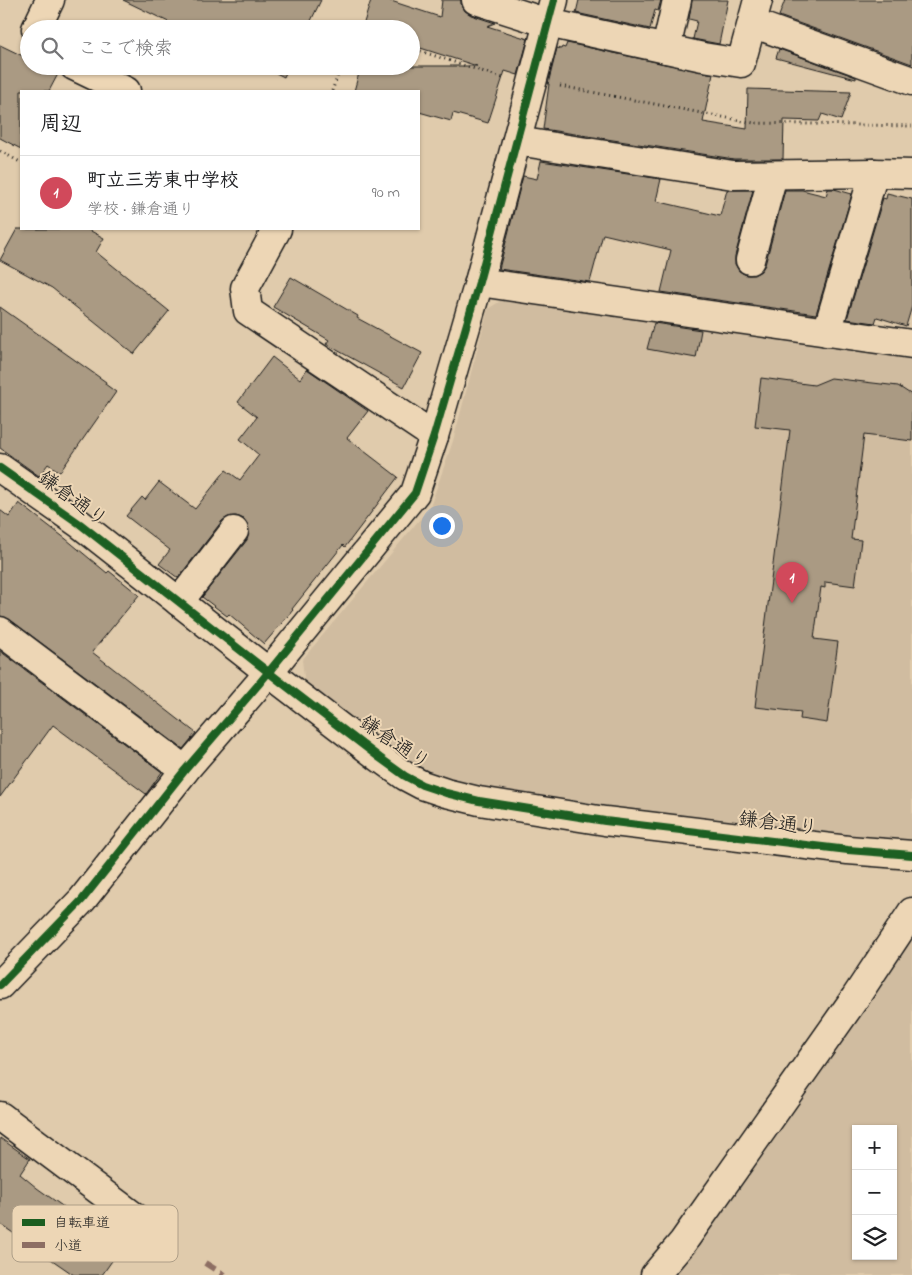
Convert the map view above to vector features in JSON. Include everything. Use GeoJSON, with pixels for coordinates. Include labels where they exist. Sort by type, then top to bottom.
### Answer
{"type":"FeatureCollection","features":[{"type":"Feature","properties":{"kind":"street"},"geometry":{"type":"LineString","coordinates":[[40,20],[50,0]]}},
{"type":"Feature","properties":{"kind":"street"},"geometry":{"type":"LineString","coordinates":[[476,0],[551,11],[666,49],[741,63],[755,12],[912,81]]}},
{"type":"Feature","properties":{"kind":"street"},"geometry":{"type":"LineString","coordinates":[[666,49],[677,0]]}},
{"type":"Feature","properties":{"kind":"street"},"geometry":{"type":"LineString","coordinates":[[0,985],[82,900],[185,770],[336,591],[415,493],[434,436],[479,282],[551,11]]}},
{"type":"Feature","properties":{"kind":"street"},"geometry":{"type":"LineString","coordinates":[[93,75],[124,90]]}},
{"type":"Feature","properties":{"kind":"street"},"geometry":{"type":"LineString","coordinates":[[517,141],[733,175],[912,174]]}},
{"type":"Feature","properties":{"kind":"street"},"geometry":{"type":"LineString","coordinates":[[828,332],[874,173]]}},
{"type":"Feature","properties":{"kind":"street"},"geometry":{"type":"LineString","coordinates":[[750,260],[773,174]]}},
{"type":"Feature","properties":{"kind":"street"},"geometry":{"type":"LineString","coordinates":[[276,230],[245,288],[248,311],[434,436]]}},
{"type":"Feature","properties":{"kind":"street"},"geometry":{"type":"LineString","coordinates":[[479,282],[912,344]]}},
{"type":"Feature","properties":{"kind":"street","name":"鎌倉通り"},"geometry":{"type":"LineString","coordinates":[[0,468],[80,524],[268,672],[405,776],[422,785],[446,793],[479,800],[605,821],[848,850],[912,855]]}},
{"type":"Feature","properties":{"kind":"street"},"geometry":{"type":"LineString","coordinates":[[179,602],[234,531]]}},
{"type":"Feature","properties":{"kind":"street"},"geometry":{"type":"LineString","coordinates":[[0,631],[185,770]]}},
{"type":"Feature","properties":{"kind":"street"},"geometry":{"type":"LineString","coordinates":[[655,1275],[701,1217],[855,998],[912,912]]}},
{"type":"Feature","properties":{"kind":"street"},"geometry":{"type":"LineString","coordinates":[[0,1116],[119,1205]]}},
{"type":"Feature","properties":{"kind":"path"},"geometry":{"type":"LineString","coordinates":[[420,51],[532,84],[754,123],[912,126]]}},
{"type":"Feature","properties":{"kind":"path"},"geometry":{"type":"LineString","coordinates":[[332,90],[338,75]]}},
{"type":"Feature","properties":{"kind":"path"},"geometry":{"type":"LineString","coordinates":[[0,151],[20,162]]}},
{"type":"Feature","properties":{"kind":"shaded area"},"geometry":{"type":"Polygon","coordinates":[[[505,298],[912,353],[912,841],[705,817],[617,809],[505,791],[440,776],[420,768],[381,742],[305,686],[302,660],[430,507],[453,441],[488,309],[505,298]]]}},
{"type":"Feature","properties":{"kind":"shaded area"},"geometry":{"type":"Polygon","coordinates":[[[912,930],[912,1275],[673,1275],[863,1003],[912,930]]]}},
{"type":"Feature","properties":{"kind":"building"},"geometry":{"type":"Polygon","coordinates":[[[123,0],[321,0],[311,20],[164,20],[123,0]]]}},
{"type":"Feature","properties":{"kind":"building"},"geometry":{"type":"Polygon","coordinates":[[[371,0],[388,0],[440,17],[442,0],[461,0],[465,11],[495,23],[487,26],[528,39],[518,75],[505,71],[488,123],[453,113],[451,121],[420,112],[420,90],[354,90],[358,75],[420,75],[420,66],[477,66],[420,48],[420,20],[365,20],[371,0]]]}},
{"type":"Feature","properties":{"kind":"building"},"geometry":{"type":"Polygon","coordinates":[[[579,0],[661,0],[658,11],[655,10],[650,29],[576,13],[579,0]]]}},
{"type":"Feature","properties":{"kind":"building"},"geometry":{"type":"Polygon","coordinates":[[[692,0],[728,0],[719,44],[693,39],[697,21],[689,19],[692,0]]]}},
{"type":"Feature","properties":{"kind":"building"},"geometry":{"type":"Polygon","coordinates":[[[785,0],[912,0],[912,64],[779,16],[785,0]]]}},
{"type":"Feature","properties":{"kind":"building"},"geometry":{"type":"Polygon","coordinates":[[[567,43],[713,74],[703,122],[747,129],[748,89],[851,92],[841,120],[822,114],[819,121],[784,120],[783,159],[734,159],[543,129],[548,84],[557,48],[565,48],[567,43]]]}},
{"type":"Feature","properties":{"kind":"building"},"geometry":{"type":"Polygon","coordinates":[[[0,45],[20,55],[20,75],[57,75],[50,90],[20,90],[20,148],[0,138],[0,45]]]}},
{"type":"Feature","properties":{"kind":"building"},"geometry":{"type":"Polygon","coordinates":[[[779,49],[856,77],[856,79],[776,58],[779,49]]]}},
{"type":"Feature","properties":{"kind":"building"},"geometry":{"type":"Polygon","coordinates":[[[541,161],[661,179],[656,201],[720,216],[727,190],[753,190],[735,256],[735,264],[739,271],[746,275],[754,275],[761,271],[765,265],[785,190],[802,190],[826,196],[828,189],[834,189],[852,194],[816,314],[661,292],[671,250],[603,234],[590,282],[499,269],[523,176],[537,179],[541,161]]]}},
{"type":"Feature","properties":{"kind":"building"},"geometry":{"type":"Polygon","coordinates":[[[887,193],[912,199],[912,306],[906,326],[877,317],[875,323],[847,319],[883,198],[886,199],[887,193]]]}},
{"type":"Feature","properties":{"kind":"building"},"geometry":{"type":"Polygon","coordinates":[[[17,229],[89,230],[104,238],[96,252],[169,311],[134,354],[52,288],[0,260],[17,229]]]}},
{"type":"Feature","properties":{"kind":"building"},"geometry":{"type":"Polygon","coordinates":[[[291,277],[358,316],[357,318],[422,353],[404,387],[326,344],[329,340],[273,307],[291,277]]]}},
{"type":"Feature","properties":{"kind":"building"},"geometry":{"type":"Polygon","coordinates":[[[0,307],[106,382],[105,384],[116,392],[60,472],[48,464],[39,476],[0,448],[0,307]]]}},
{"type":"Feature","properties":{"kind":"building"},"geometry":{"type":"Polygon","coordinates":[[[654,323],[701,330],[696,358],[647,349],[654,323]]]}},
{"type":"Feature","properties":{"kind":"building"},"geometry":{"type":"Polygon","coordinates":[[[272,357],[300,379],[307,369],[368,411],[347,438],[398,477],[345,547],[343,545],[264,644],[229,614],[227,616],[202,597],[247,540],[249,533],[248,525],[244,519],[236,516],[228,517],[222,521],[178,578],[159,564],[170,550],[126,516],[142,497],[145,500],[159,482],[195,509],[226,470],[240,480],[259,455],[240,439],[257,417],[238,402],[272,357]]]}},
{"type":"Feature","properties":{"kind":"building"},"geometry":{"type":"Polygon","coordinates":[[[761,378],[814,385],[831,378],[898,386],[912,395],[912,441],[864,435],[851,539],[861,540],[855,586],[825,582],[825,588],[821,587],[814,639],[838,642],[827,723],[800,719],[801,712],[755,707],[790,430],[755,426],[761,378]]]}},
{"type":"Feature","properties":{"kind":"building"},"geometry":{"type":"Polygon","coordinates":[[[19,503],[107,573],[109,571],[139,595],[92,652],[196,733],[183,749],[9,619],[0,616],[0,510],[9,517],[19,503]]]}},
{"type":"Feature","properties":{"kind":"building"},"geometry":{"type":"Polygon","coordinates":[[[0,651],[162,772],[146,794],[53,725],[0,797],[0,651]]]}},
{"type":"Feature","properties":{"kind":"building"},"geometry":{"type":"Polygon","coordinates":[[[0,1138],[30,1159],[20,1174],[61,1205],[12,1205],[12,1232],[0,1224],[0,1138]]]}},
{"type":"Feature","properties":{"kind":"building"},"geometry":{"type":"Polygon","coordinates":[[[55,1262],[111,1262],[102,1275],[74,1275],[55,1262]]]}},
{"type":"Feature","properties":{"kind":"marked path"},"geometry":{"type":"LineString","coordinates":[[205,1263],[224,1275]]}},
{"type":"Feature","properties":{"kind":"cycle path"},"geometry":{"type":"LineString","coordinates":[[0,985],[82,900],[185,770],[258,685],[415,493],[434,436],[479,282],[554,0]]}},
{"type":"Feature","properties":{"kind":"cycle path"},"geometry":{"type":"LineString","coordinates":[[0,468],[80,524],[380,758],[405,776],[422,785],[479,801],[605,821],[848,850],[912,855]]}},
{"type":"Feature","properties":{"kind":"place","name":"町立三芳東中学校"},"geometry":{"type":"Point","coordinates":[792,603]}}]}
